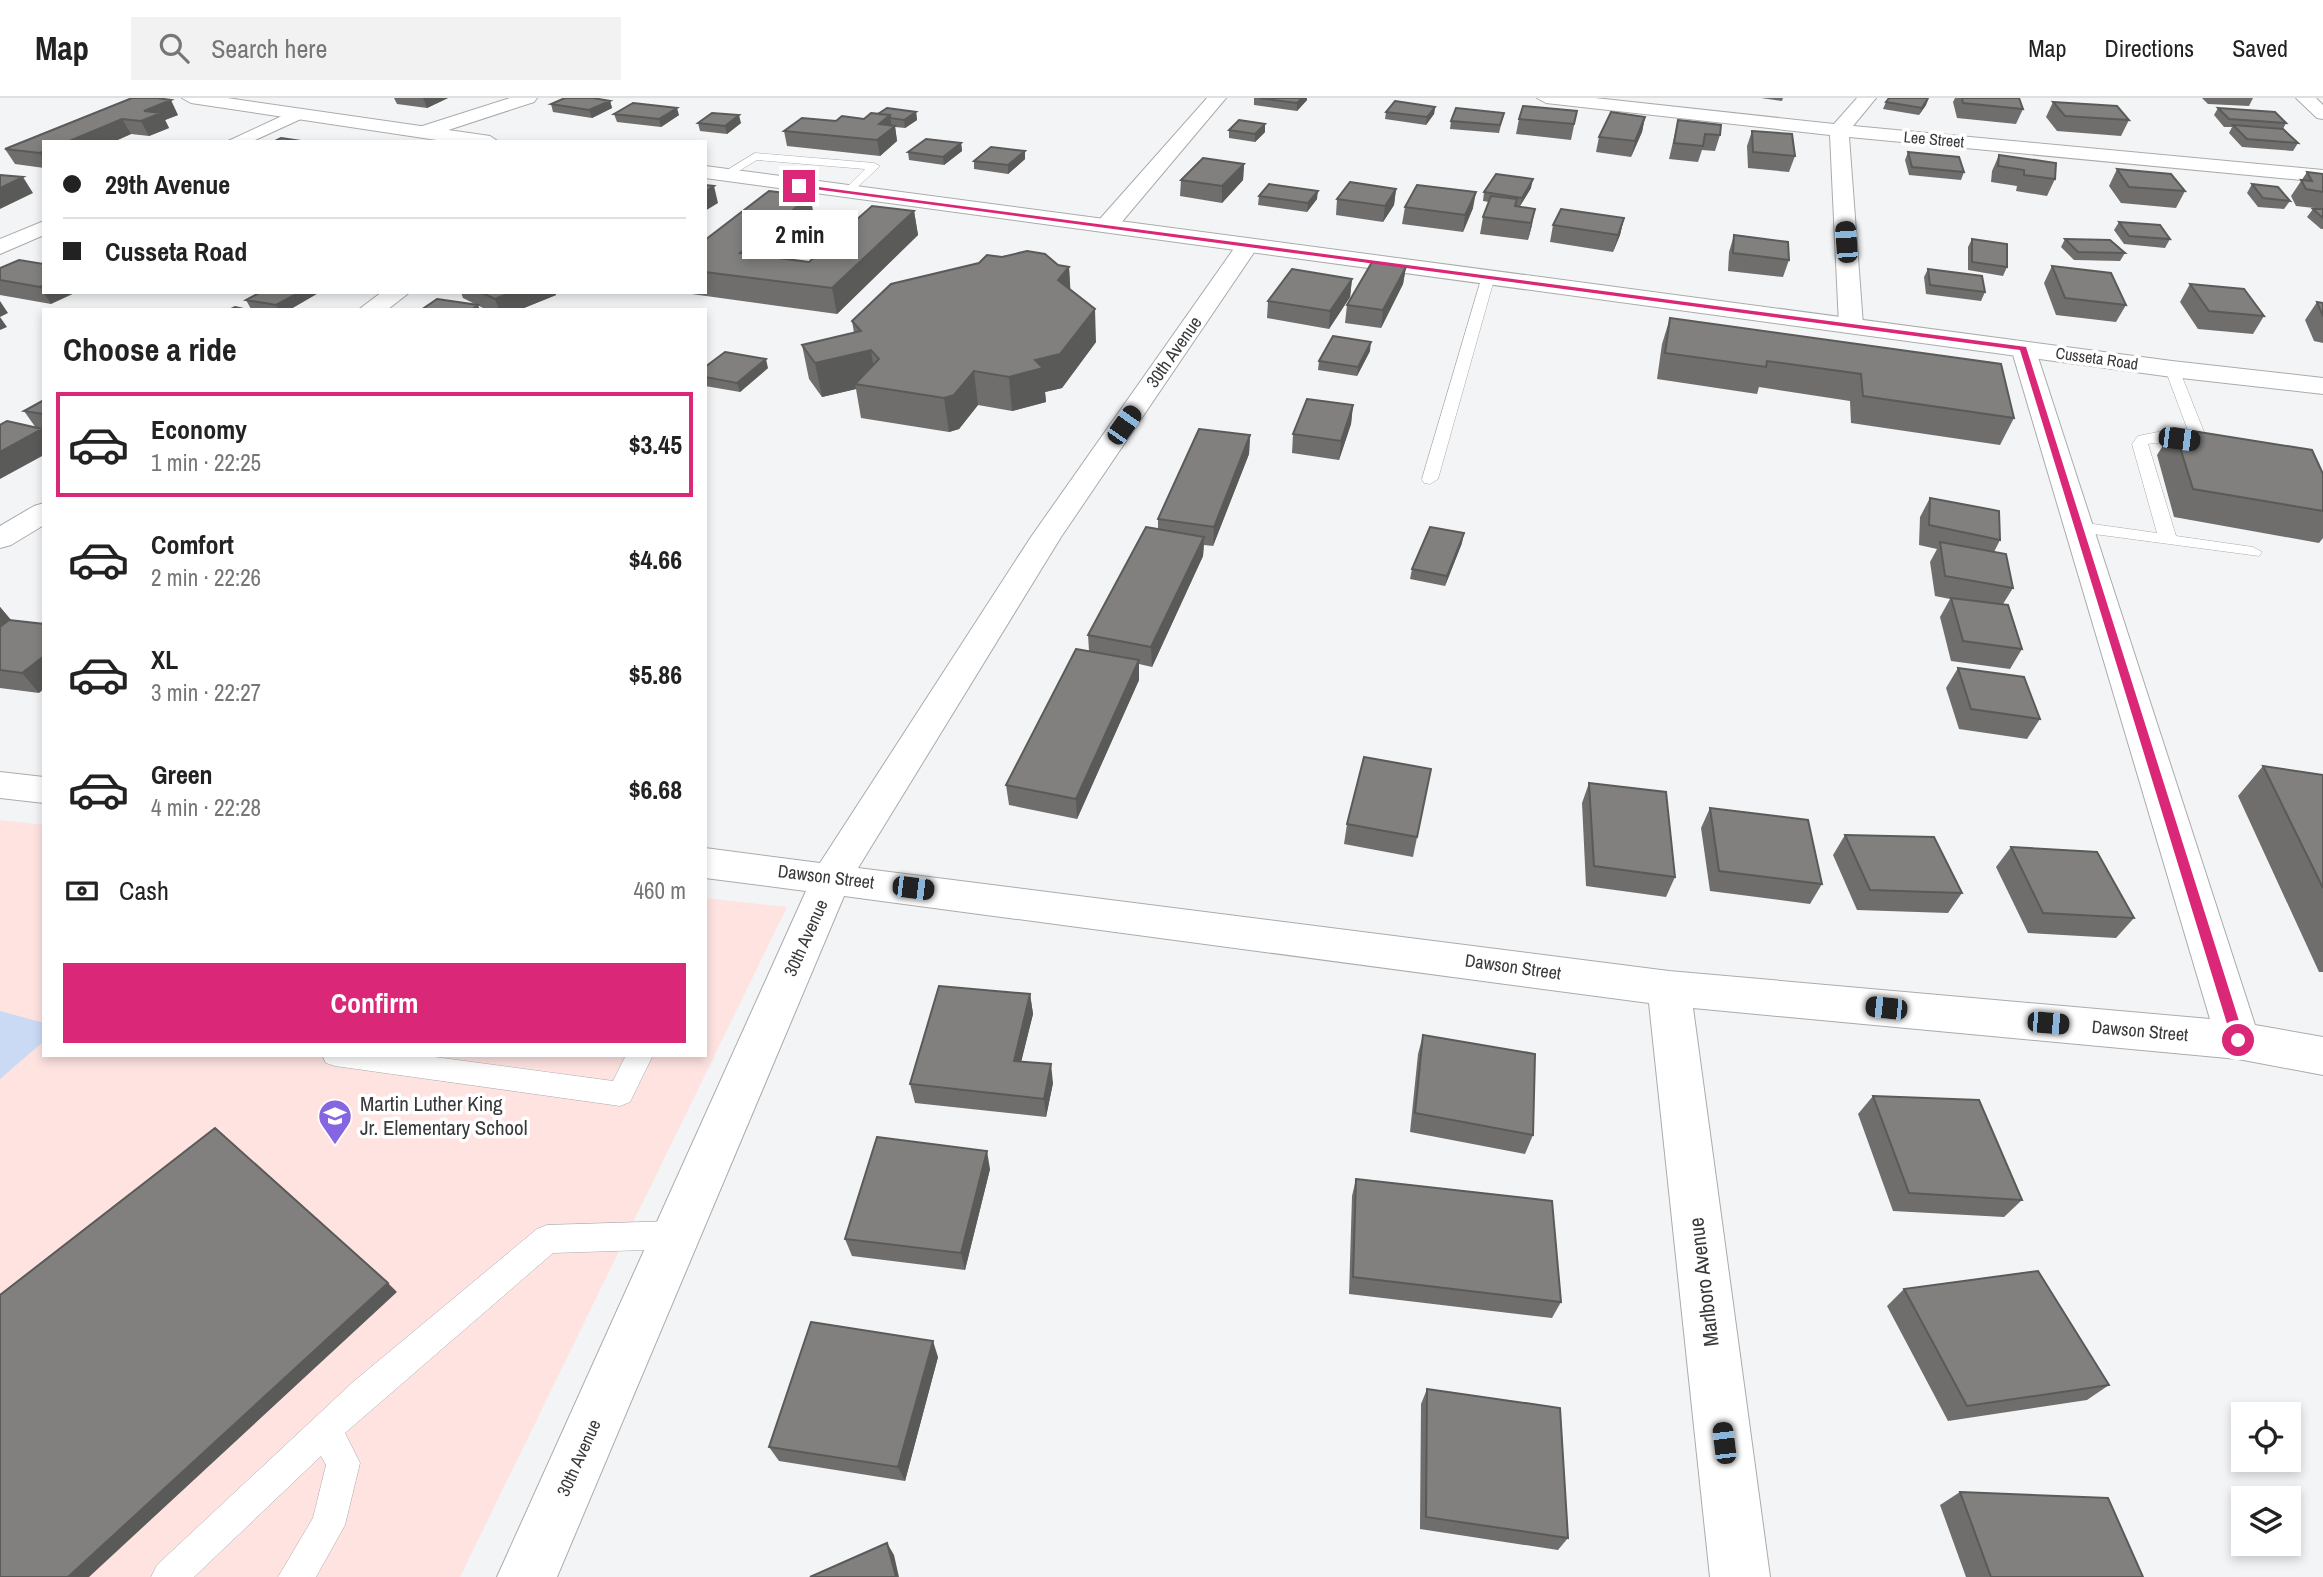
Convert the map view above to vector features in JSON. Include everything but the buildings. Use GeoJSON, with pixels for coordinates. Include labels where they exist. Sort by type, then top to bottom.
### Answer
{"type":"FeatureCollection","features":[{"type":"Feature","properties":{"kind":"street"},"geometry":{"type":"LineString","coordinates":[[191,98],[477,140]]}},
{"type":"Feature","properties":{"kind":"street"},"geometry":{"type":"LineString","coordinates":[[423,132],[528,98]]}},
{"type":"Feature","properties":{"kind":"street"},"geometry":{"type":"LineString","coordinates":[[1107,225],[1217,98]]}},
{"type":"Feature","properties":{"kind":"street","name":"Lee Street"},"geometry":{"type":"LineString","coordinates":[[1546,98],[1839,130],[2323,176]]}},
{"type":"Feature","properties":{"kind":"street"},"geometry":{"type":"LineString","coordinates":[[1851,325],[1839,130],[1867,98]]}},
{"type":"Feature","properties":{"kind":"street"},"geometry":{"type":"LineString","coordinates":[[2305,98],[2323,114]]}},
{"type":"Feature","properties":{"kind":"street"},"geometry":{"type":"LineString","coordinates":[[239,140],[297,114]]}},
{"type":"Feature","properties":{"kind":"street","name":"Cusseta Road"},"geometry":{"type":"LineString","coordinates":[[715,174],[2172,369],[2323,386]]}},
{"type":"Feature","properties":{"kind":"street"},"geometry":{"type":"LineString","coordinates":[[0,247],[42,229]]}},
{"type":"Feature","properties":{"kind":"street","name":"30th Avenue"},"geometry":{"type":"LineString","coordinates":[[527,1577],[832,877],[1046,537],[1248,245]]}},
{"type":"Feature","properties":{"kind":"street"},"geometry":{"type":"LineString","coordinates":[[373,308],[396,294]]}},
{"type":"Feature","properties":{"kind":"street"},"geometry":{"type":"LineString","coordinates":[[2023,348],[2238,1040]]}},
{"type":"Feature","properties":{"kind":"street"},"geometry":{"type":"LineString","coordinates":[[0,539],[42,513]]}},
{"type":"Feature","properties":{"kind":"street"},"geometry":{"type":"LineString","coordinates":[[0,785],[42,790]]}},
{"type":"Feature","properties":{"kind":"street","name":"Dawson Street"},"geometry":{"type":"LineString","coordinates":[[707,863],[832,877],[1669,988],[2238,1040],[2323,1056]]}},
{"type":"Feature","properties":{"kind":"street","name":"Marlboro Avenue"},"geometry":{"type":"LineString","coordinates":[[1669,988],[1740,1577]]}},
{"type":"Feature","properties":{"kind":"lane"},"geometry":{"type":"LineString","coordinates":[[715,174],[755,156],[874,166],[848,193]]}},
{"type":"Feature","properties":{"kind":"lane"},"geometry":{"type":"LineString","coordinates":[[1430,479],[1488,276]]}},
{"type":"Feature","properties":{"kind":"lane"},"geometry":{"type":"LineString","coordinates":[[2168,539],[2140,444],[2144,439],[2158,437],[2200,442],[2172,369]]}},
{"type":"Feature","properties":{"kind":"lane"},"geometry":{"type":"LineString","coordinates":[[2079,527],[2253,552]]}},
{"type":"Feature","properties":{"kind":"lane"},"geometry":{"type":"LineString","coordinates":[[350,1057],[620,1094],[639,1057]]}},
{"type":"Feature","properties":{"kind":"lane"},"geometry":{"type":"LineString","coordinates":[[169,1577],[325,1430],[547,1239],[676,1235]]}},
{"type":"Feature","properties":{"kind":"lane"},"geometry":{"type":"LineString","coordinates":[[296,1577],[328,1525],[343,1463],[325,1430]]}},
{"type":"Feature","properties":{"kind":"shaded area","name":"Martin Luther King Jr. Elementary School"},"geometry":{"type":"Polygon","coordinates":[[[0,820],[42,825],[42,1057],[707,1057],[707,898],[787,907],[460,1577],[0,1577],[0,820]]]}},
{"type":"Feature","properties":{"kind":"shaded area"},"geometry":{"type":"Polygon","coordinates":[[[0,1011],[42,1022],[42,1043],[0,1079],[0,1011]]]}},
{"type":"Feature","properties":{"kind":"place","name":"Martin Luther King Jr. Elementary School"},"geometry":{"type":"Point","coordinates":[335,1146]}},
{"type":"Feature","properties":{"kind":"route"},"geometry":{"type":"LineString","coordinates":[[799,186],[2023,348],[2238,1040]]}}]}
